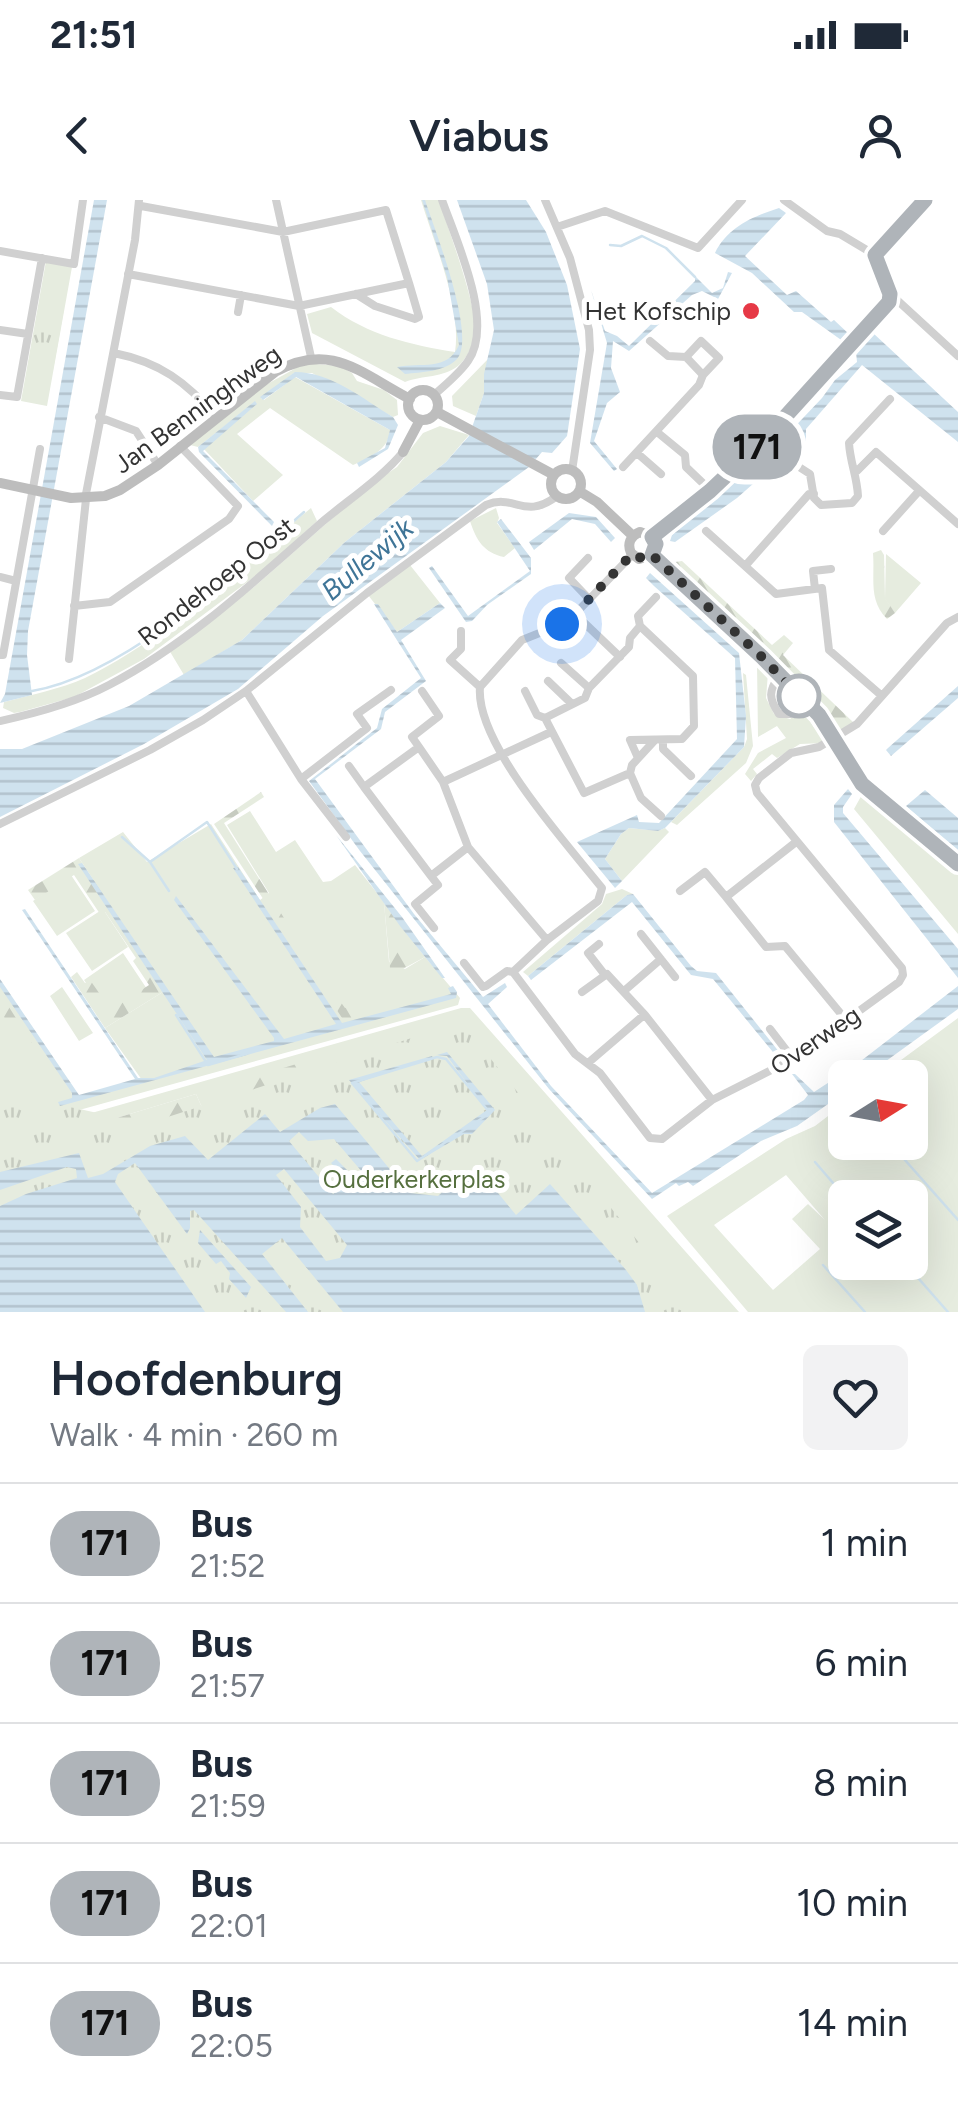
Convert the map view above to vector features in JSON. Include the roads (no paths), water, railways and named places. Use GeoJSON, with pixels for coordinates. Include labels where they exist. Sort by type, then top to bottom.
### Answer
{"type":"FeatureCollection","features":[{"type":"Feature","properties":{"kind":"street"},"geometry":{"type":"LineString","coordinates":[[0,251],[74,264],[84,200]]}},
{"type":"Feature","properties":{"kind":"street"},"geometry":{"type":"LineString","coordinates":[[276,200],[311,357]]}},
{"type":"Feature","properties":{"kind":"street"},"geometry":{"type":"LineString","coordinates":[[434,395],[468,362],[478,332],[469,279],[442,200]]}},
{"type":"Feature","properties":{"kind":"street"},"geometry":{"type":"LineString","coordinates":[[544,200],[570,258],[590,330],[572,471]]}},
{"type":"Feature","properties":{"kind":"street"},"geometry":{"type":"LineString","coordinates":[[557,227],[605,212],[698,248],[742,200]]}},
{"type":"Feature","properties":{"kind":"street"},"geometry":{"type":"LineString","coordinates":[[784,200],[827,231],[840,234],[875,255],[890,298]]}},
{"type":"Feature","properties":{"kind":"street"},"geometry":{"type":"LineString","coordinates":[[875,255],[925,200]]}},
{"type":"Feature","properties":{"kind":"street"},"geometry":{"type":"LineString","coordinates":[[69,659],[86,499],[140,203],[283,232],[386,210],[419,317],[402,316],[356,294]]}},
{"type":"Feature","properties":{"kind":"street"},"geometry":{"type":"LineString","coordinates":[[0,395],[17,398],[42,258]]}},
{"type":"Feature","properties":{"kind":"street"},"geometry":{"type":"LineString","coordinates":[[128,274],[300,306],[409,283]]}},
{"type":"Feature","properties":{"kind":"street"},"geometry":{"type":"LineString","coordinates":[[238,312],[241,295]]}},
{"type":"Feature","properties":{"kind":"street"},"geometry":{"type":"LineString","coordinates":[[890,298],[897,300],[958,356]]}},
{"type":"Feature","properties":{"kind":"street"},"geometry":{"type":"LineString","coordinates":[[652,537],[710,491],[765,439],[890,298]]}},
{"type":"Feature","properties":{"kind":"street"},"geometry":{"type":"LineString","coordinates":[[0,330],[28,334]]}},
{"type":"Feature","properties":{"kind":"street"},"geometry":{"type":"LineString","coordinates":[[650,341],[668,356],[686,357],[703,374]]}},
{"type":"Feature","properties":{"kind":"street"},"geometry":{"type":"LineString","coordinates":[[623,467],[658,432],[719,358],[701,341],[686,357]]}},
{"type":"Feature","properties":{"kind":"street"},"geometry":{"type":"LineString","coordinates":[[114,353],[142,359],[178,377],[216,417]]}},
{"type":"Feature","properties":{"kind":"street","name":"Jan Benninghweg"},"geometry":{"type":"LineString","coordinates":[[0,483],[86,499],[130,486],[295,360],[311,357],[343,363],[410,398]]}},
{"type":"Feature","properties":{"kind":"street"},"geometry":{"type":"LineString","coordinates":[[421,391],[434,395],[436,412],[430,419],[420,420],[410,412],[410,398],[421,391]]}},
{"type":"Feature","properties":{"kind":"street"},"geometry":{"type":"LineString","coordinates":[[765,439],[810,474],[821,505],[852,503],[858,496],[857,471],[850,463],[849,443],[890,399]]}},
{"type":"Feature","properties":{"kind":"street"},"geometry":{"type":"LineString","coordinates":[[436,412],[554,475]]}},
{"type":"Feature","properties":{"kind":"street"},"geometry":{"type":"LineString","coordinates":[[99,417],[136,431],[158,465]]}},
{"type":"Feature","properties":{"kind":"street","name":"Rondehoep Oost"},"geometry":{"type":"LineString","coordinates":[[0,721],[74,701],[141,666],[236,597],[393,465],[420,420]]}},
{"type":"Feature","properties":{"kind":"street"},"geometry":{"type":"LineString","coordinates":[[658,432],[685,456],[686,467],[710,491]]}},
{"type":"Feature","properties":{"kind":"street"},"geometry":{"type":"LineString","coordinates":[[74,606],[110,602],[229,519],[238,506],[180,446]]}},
{"type":"Feature","properties":{"kind":"street"},"geometry":{"type":"LineString","coordinates":[[0,654],[3,655],[40,449]]}},
{"type":"Feature","properties":{"kind":"street"},"geometry":{"type":"LineString","coordinates":[[857,471],[876,452],[958,524]]}},
{"type":"Feature","properties":{"kind":"street"},"geometry":{"type":"LineString","coordinates":[[638,453],[661,474]]}},
{"type":"Feature","properties":{"kind":"street"},"geometry":{"type":"LineString","coordinates":[[557,496],[552,488],[554,475],[562,470],[579,477],[579,491]]}},
{"type":"Feature","properties":{"kind":"street"},"geometry":{"type":"LineString","coordinates":[[0,824],[150,750],[246,691],[366,593],[486,505],[499,502],[534,508],[557,496],[569,499],[579,491]]}},
{"type":"Feature","properties":{"kind":"street"},"geometry":{"type":"LineString","coordinates":[[579,491],[633,536]]}},
{"type":"Feature","properties":{"kind":"street"},"geometry":{"type":"LineString","coordinates":[[883,532],[919,491]]}},
{"type":"Feature","properties":{"kind":"street"},"geometry":{"type":"LineString","coordinates":[[746,565],[809,494],[814,494]]}},
{"type":"Feature","properties":{"kind":"street"},"geometry":{"type":"LineString","coordinates":[[706,531],[776,594],[822,588],[829,650],[882,696]]}},
{"type":"Feature","properties":{"kind":"street"},"geometry":{"type":"LineString","coordinates":[[645,532],[652,537],[656,544],[652,555],[644,559],[632,554],[629,545],[633,536],[645,532]]}},
{"type":"Feature","properties":{"kind":"street"},"geometry":{"type":"LineString","coordinates":[[480,686],[522,640],[562,624],[575,614],[632,554]]}},
{"type":"Feature","properties":{"kind":"street"},"geometry":{"type":"LineString","coordinates":[[652,555],[819,715],[862,784],[958,864]]}},
{"type":"Feature","properties":{"kind":"street"},"geometry":{"type":"LineString","coordinates":[[568,578],[588,558]]}},
{"type":"Feature","properties":{"kind":"street"},"geometry":{"type":"LineString","coordinates":[[815,589],[813,571],[831,569]]}},
{"type":"Feature","properties":{"kind":"street"},"geometry":{"type":"LineString","coordinates":[[0,577],[16,581]]}},
{"type":"Feature","properties":{"kind":"street"},"geometry":{"type":"LineString","coordinates":[[558,578],[568,578],[589,599]]}},
{"type":"Feature","properties":{"kind":"street"},"geometry":{"type":"LineString","coordinates":[[638,758],[630,740],[682,739],[694,726],[693,676],[640,626],[638,616],[656,597]]}},
{"type":"Feature","properties":{"kind":"street"},"geometry":{"type":"LineString","coordinates":[[575,614],[620,657]]}},
{"type":"Feature","properties":{"kind":"street"},"geometry":{"type":"LineString","coordinates":[[834,740],[857,724],[947,624],[958,617]]}},
{"type":"Feature","properties":{"kind":"street"},"geometry":{"type":"LineString","coordinates":[[526,692],[537,716],[545,718],[585,698],[588,688],[620,657],[640,626]]}},
{"type":"Feature","properties":{"kind":"street"},"geometry":{"type":"LineString","coordinates":[[461,631],[461,649],[450,660],[480,686],[482,710],[514,777],[602,888],[598,901],[513,972],[506,971],[482,986],[464,963]]}},
{"type":"Feature","properties":{"kind":"street"},"geometry":{"type":"LineString","coordinates":[[561,664],[588,688]]}},
{"type":"Feature","properties":{"kind":"street"},"geometry":{"type":"LineString","coordinates":[[779,675],[770,689],[770,702],[779,714],[791,714],[805,701]]}},
{"type":"Feature","properties":{"kind":"street"},"geometry":{"type":"LineString","coordinates":[[548,681],[572,704]]}},
{"type":"Feature","properties":{"kind":"street"},"geometry":{"type":"LineString","coordinates":[[300,779],[367,728],[357,714],[391,690]]}},
{"type":"Feature","properties":{"kind":"street"},"geometry":{"type":"LineString","coordinates":[[246,691],[300,779],[346,837]]}},
{"type":"Feature","properties":{"kind":"street"},"geometry":{"type":"LineString","coordinates":[[422,691],[440,716],[412,737],[443,782],[468,847],[547,940]]}},
{"type":"Feature","properties":{"kind":"street"},"geometry":{"type":"LineString","coordinates":[[545,718],[584,792],[630,773],[638,758],[659,740]]}},
{"type":"Feature","properties":{"kind":"street"},"geometry":{"type":"LineString","coordinates":[[443,782],[552,732]]}},
{"type":"Feature","properties":{"kind":"street"},"geometry":{"type":"LineString","coordinates":[[659,740],[691,776]]}},
{"type":"Feature","properties":{"kind":"street","name":"Overweg"},"geometry":{"type":"LineString","coordinates":[[513,972],[575,1054],[600,1074],[650,1138],[662,1139],[712,1100],[793,1060],[899,982],[903,975],[902,968],[757,792],[759,778],[791,753],[834,740]]}},
{"type":"Feature","properties":{"kind":"street"},"geometry":{"type":"LineString","coordinates":[[364,788],[419,747]]}},
{"type":"Feature","properties":{"kind":"street"},"geometry":{"type":"LineString","coordinates":[[349,766],[438,884],[415,904],[434,928]]}},
{"type":"Feature","properties":{"kind":"street"},"geometry":{"type":"LineString","coordinates":[[630,773],[641,798],[661,816]]}},
{"type":"Feature","properties":{"kind":"street"},"geometry":{"type":"LineString","coordinates":[[726,897],[796,842]]}},
{"type":"Feature","properties":{"kind":"street"},"geometry":{"type":"LineString","coordinates":[[431,876],[468,847]]}},
{"type":"Feature","properties":{"kind":"street"},"geometry":{"type":"LineString","coordinates":[[680,891],[705,872],[766,947],[785,946],[846,1020]]}},
{"type":"Feature","properties":{"kind":"street"},"geometry":{"type":"LineString","coordinates":[[641,934],[675,977]]}},
{"type":"Feature","properties":{"kind":"street"},"geometry":{"type":"LineString","coordinates":[[599,944],[588,952],[712,1100]]}},
{"type":"Feature","properties":{"kind":"street"},"geometry":{"type":"LineString","coordinates":[[624,992],[661,959]]}},
{"type":"Feature","properties":{"kind":"street"},"geometry":{"type":"LineString","coordinates":[[582,992],[605,975]]}},
{"type":"Feature","properties":{"kind":"street"},"geometry":{"type":"LineString","coordinates":[[588,1063],[644,1015]]}},
{"type":"Feature","properties":{"kind":"street"},"geometry":{"type":"LineString","coordinates":[[770,1029],[793,1060]]}},
{"type":"Feature","properties":{"kind":"water"},"geometry":{"type":"Polygon","coordinates":[[[94,200],[107,200],[28,631],[32,695],[0,703],[5,694],[94,200]]]}},
{"type":"Feature","properties":{"kind":"water"},"geometry":{"type":"Polygon","coordinates":[[[422,200],[452,281],[462,347],[457,359],[446,367],[405,374],[397,367],[440,363],[459,345],[447,277],[422,200]]]}},
{"type":"Feature","properties":{"kind":"water","name":"Bullewijk"},"geometry":{"type":"Polygon","coordinates":[[[457,200],[526,200],[546,232],[567,285],[580,349],[567,436],[552,453],[542,452],[529,467],[323,616],[238,689],[144,744],[0,817],[0,749],[22,749],[129,706],[242,640],[345,542],[446,462],[469,436],[484,393],[494,330],[487,284],[457,200]]]}},
{"type":"Feature","properties":{"kind":"water"},"geometry":{"type":"Polygon","coordinates":[[[779,208],[786,213],[745,256],[787,295],[796,291],[831,322],[834,320],[850,335],[844,342],[802,312],[794,312],[752,273],[715,253],[742,224],[779,208]]]}},
{"type":"Feature","properties":{"kind":"water"},"geometry":{"type":"Polygon","coordinates":[[[728,272],[732,273],[718,299],[702,291],[692,295],[629,351],[613,341],[611,368],[620,392],[607,403],[594,441],[617,469],[614,471],[590,443],[607,343],[591,290],[605,331],[629,346],[695,281],[695,276],[712,293],[723,288],[728,272]]]}},
{"type":"Feature","properties":{"kind":"water"},"geometry":{"type":"Polygon","coordinates":[[[873,333],[958,412],[958,442],[862,365],[806,429],[806,447],[786,442],[785,437],[835,380],[857,362],[856,352],[873,333]]]}},
{"type":"Feature","properties":{"kind":"water"},"geometry":{"type":"Polygon","coordinates":[[[295,372],[334,381],[393,417],[398,425],[388,449],[359,467],[357,463],[385,448],[390,430],[296,377],[263,400],[260,397],[295,372]]]}},
{"type":"Feature","properties":{"kind":"water"},"geometry":{"type":"Polygon","coordinates":[[[255,401],[257,404],[203,451],[274,522],[272,526],[198,447],[255,401]]]}},
{"type":"Feature","properties":{"kind":"water"},"geometry":{"type":"Polygon","coordinates":[[[762,458],[772,460],[771,468],[737,498],[675,542],[670,541],[672,535],[762,458]]]}},
{"type":"Feature","properties":{"kind":"water"},"geometry":{"type":"Polygon","coordinates":[[[569,513],[596,517],[615,538],[611,542],[595,524],[572,519],[534,550],[529,542],[569,513]]]}},
{"type":"Feature","properties":{"kind":"water"},"geometry":{"type":"Polygon","coordinates":[[[501,519],[531,558],[531,574],[466,622],[429,568],[432,566],[468,616],[530,571],[497,522],[501,519]]]}},
{"type":"Feature","properties":{"kind":"water"},"geometry":{"type":"Polygon","coordinates":[[[650,573],[739,653],[746,716],[744,747],[665,828],[629,828],[621,834],[605,859],[622,881],[615,888],[577,842],[637,815],[639,822],[659,823],[737,739],[735,658],[646,578],[650,573]]]}},
{"type":"Feature","properties":{"kind":"water"},"geometry":{"type":"Polygon","coordinates":[[[440,603],[445,608],[401,640],[426,681],[385,712],[381,729],[315,779],[414,914],[483,997],[505,983],[507,987],[488,1004],[551,1086],[652,1193],[804,1100],[808,1095],[792,1074],[814,1092],[828,1083],[828,1104],[797,1126],[761,1141],[693,1186],[688,1182],[679,1186],[676,1183],[652,1199],[549,1089],[309,781],[377,728],[382,709],[421,678],[374,604],[378,604],[397,632],[440,603]]]}},
{"type":"Feature","properties":{"kind":"water"},"geometry":{"type":"Polygon","coordinates":[[[958,686],[958,698],[891,756],[886,750],[958,686]]]}},
{"type":"Feature","properties":{"kind":"water"},"geometry":{"type":"Polygon","coordinates":[[[848,789],[852,794],[843,813],[958,949],[958,978],[834,822],[834,805],[848,789]]]}},
{"type":"Feature","properties":{"kind":"water"},"geometry":{"type":"Polygon","coordinates":[[[925,790],[958,818],[958,851],[906,806],[925,790]]]}},
{"type":"Feature","properties":{"kind":"water"},"geometry":{"type":"Polygon","coordinates":[[[336,835],[402,917],[445,978],[400,926],[336,835]]]}},
{"type":"Feature","properties":{"kind":"water"},"geometry":{"type":"Polygon","coordinates":[[[82,863],[214,1057],[274,1038],[174,900],[176,896],[284,1039],[336,1024],[233,868],[238,867],[342,1023],[451,994],[448,988],[453,986],[456,998],[60,1106],[58,1102],[72,1098],[72,1093],[0,987],[0,979],[79,1095],[135,1079],[22,910],[25,909],[138,1078],[154,1078],[207,1060],[78,864],[82,863]]]}},
{"type":"Feature","properties":{"kind":"water"},"geometry":{"type":"Polygon","coordinates":[[[633,894],[691,966],[697,971],[716,973],[780,1053],[777,1057],[713,979],[691,975],[632,902],[531,980],[528,976],[633,894]]]}},
{"type":"Feature","properties":{"kind":"water"},"geometry":{"type":"Polygon","coordinates":[[[958,986],[958,1009],[888,1060],[862,1060],[958,986]]]}},
{"type":"Feature","properties":{"kind":"water"},"geometry":{"type":"Polygon","coordinates":[[[447,1052],[495,1110],[472,1134],[464,1134],[420,1160],[349,1080],[432,1056],[359,1082],[422,1156],[487,1110],[447,1056],[437,1055],[447,1052]]]}},
{"type":"Feature","properties":{"kind":"water","name":"Ouderkerkerplas"},"geometry":{"type":"Polygon","coordinates":[[[335,1104],[410,1193],[438,1196],[463,1173],[485,1177],[516,1215],[550,1184],[626,1270],[637,1285],[645,1312],[343,1312],[282,1238],[262,1254],[308,1312],[286,1312],[194,1210],[190,1211],[187,1234],[135,1163],[118,1174],[115,1182],[205,1312],[0,1312],[0,1206],[77,1178],[76,1169],[67,1167],[0,1190],[0,1172],[79,1153],[88,1178],[103,1174],[150,1146],[185,1136],[208,1160],[265,1114],[280,1132],[320,1108],[335,1104]],[[299,1132],[289,1141],[333,1194],[349,1183],[331,1163],[336,1159],[355,1178],[363,1173],[334,1139],[308,1141],[299,1132]],[[284,1169],[276,1175],[301,1207],[300,1227],[326,1261],[340,1258],[347,1245],[284,1169]]]}},
{"type":"Feature","properties":{"kind":"water"},"geometry":{"type":"Polygon","coordinates":[[[200,1230],[251,1287],[246,1298],[229,1279],[230,1273],[221,1261],[216,1264],[198,1243],[200,1230]]]}},
{"type":"Feature","properties":{"kind":"waterway"},"geometry":{"type":"LineString","coordinates":[[610,245],[621,246],[642,236],[666,248],[695,277]]}},
{"type":"Feature","properties":{"kind":"waterway"},"geometry":{"type":"LineString","coordinates":[[32,691],[67,681],[140,644],[212,591],[304,512]]}},
{"type":"Feature","properties":{"kind":"waterway"},"geometry":{"type":"LineString","coordinates":[[150,862],[207,822],[237,869]]}},
{"type":"Feature","properties":{"kind":"waterway"},"geometry":{"type":"LineString","coordinates":[[122,837],[150,862],[169,891]]}},
{"type":"Feature","properties":{"kind":"waterway"},"geometry":{"type":"LineString","coordinates":[[176,1015],[208,1065],[246,1054]]}},
{"type":"Feature","properties":{"kind":"waterway"},"geometry":{"type":"LineString","coordinates":[[437,1057],[446,1059],[490,1113],[417,1161],[352,1083],[437,1057]]}},
{"type":"Feature","properties":{"kind":"waterway"},"geometry":{"type":"LineString","coordinates":[[905,1160],[958,1220]]}},
{"type":"Feature","properties":{"kind":"waterway"},"geometry":{"type":"LineString","coordinates":[[815,1162],[830,1180]]}},
{"type":"Feature","properties":{"kind":"waterway"},"geometry":{"type":"LineString","coordinates":[[823,1265],[865,1312]]}},
{"type":"Feature","properties":{"kind":"waterway"},"geometry":{"type":"LineString","coordinates":[[920,1280],[948,1312]]}},
{"type":"Feature","properties":{"kind":"place","name":"Het Kofschip"},"geometry":{"type":"Point","coordinates":[751,311]}}]}
